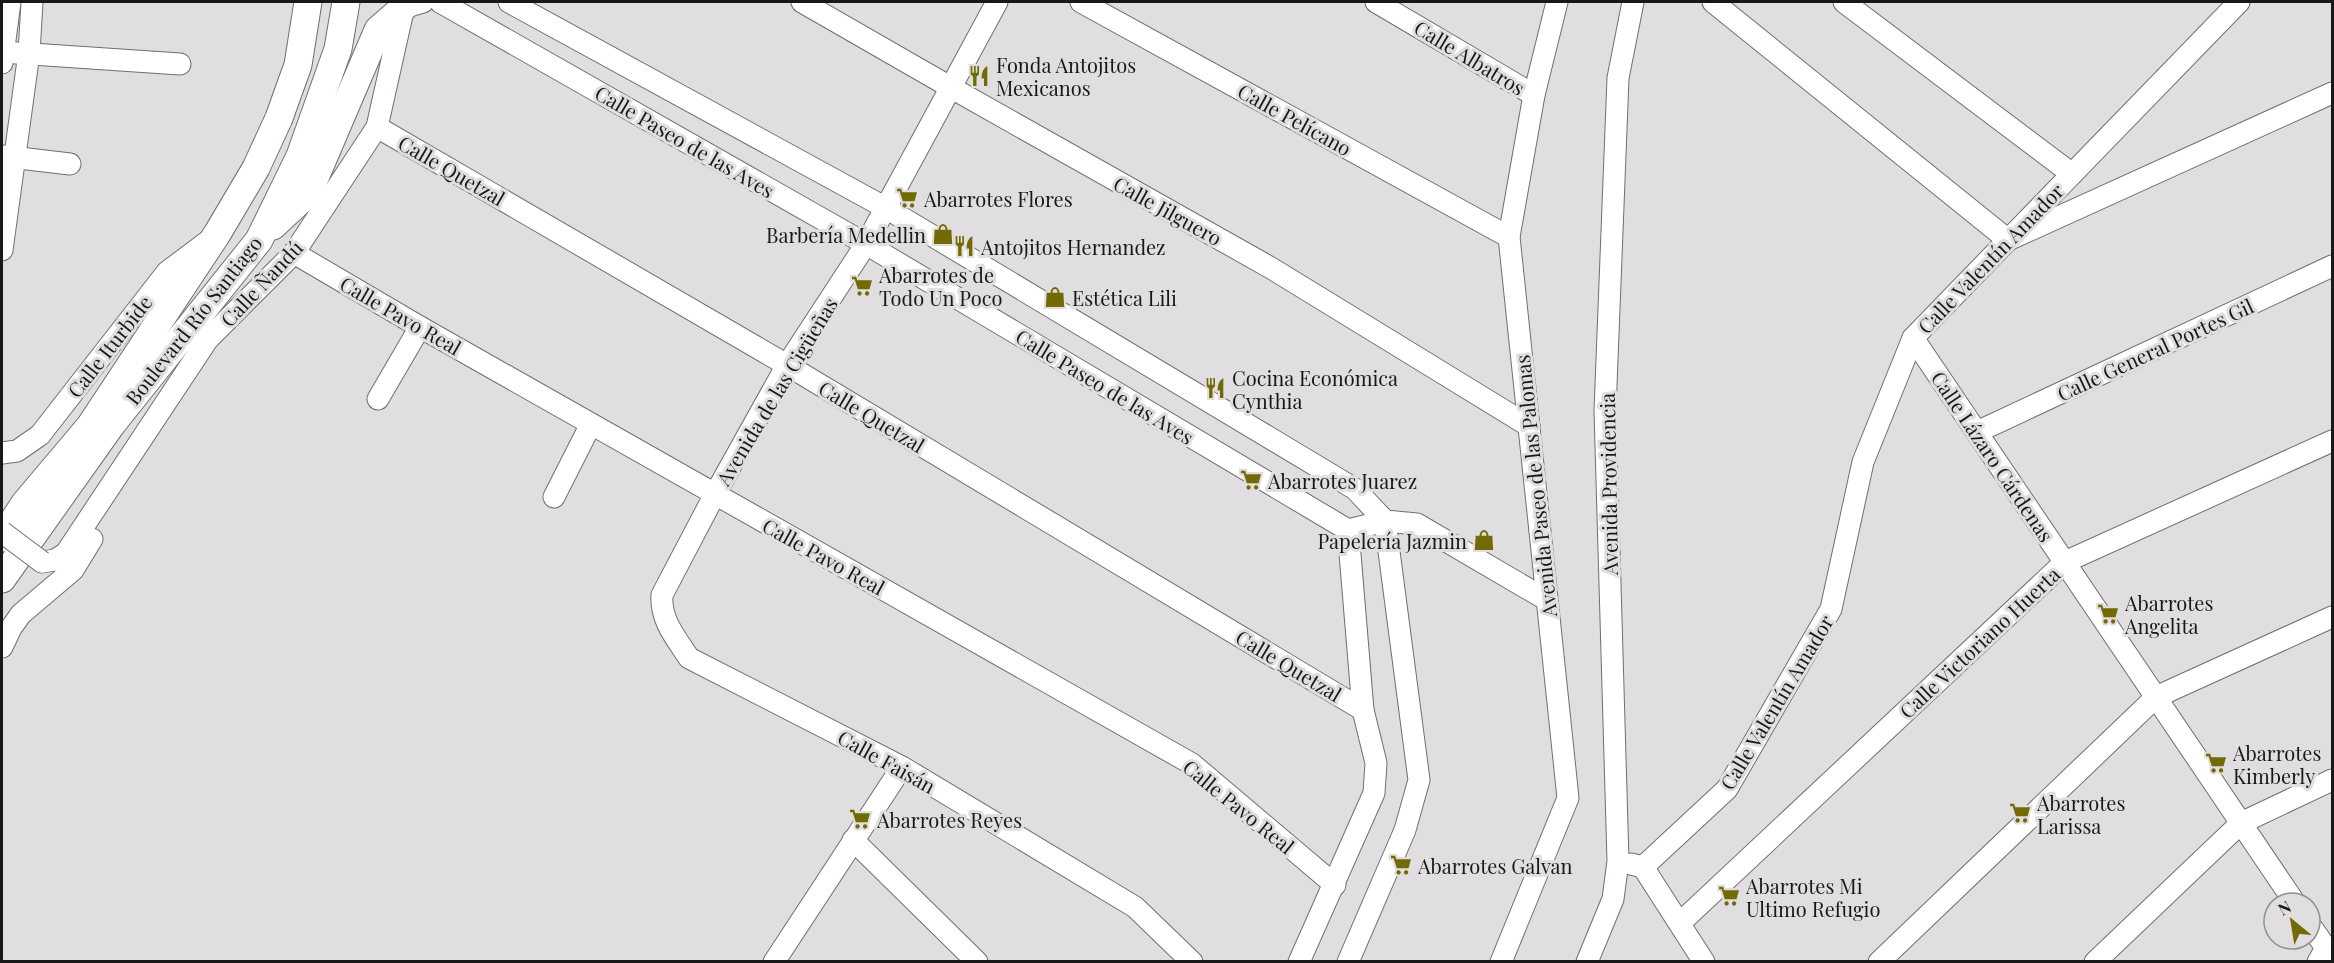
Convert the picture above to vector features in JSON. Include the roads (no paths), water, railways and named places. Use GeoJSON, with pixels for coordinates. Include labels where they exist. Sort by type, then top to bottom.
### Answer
{"type":"FeatureCollection","features":[{"type":"Feature","properties":{"kind":"main road","name":"Boulevard Río Santiago"},"geometry":{"type":"LineString","coordinates":[[2,538],[25,503],[90,426],[217,234],[256,168],[279,118],[298,65],[309,2]]}},
{"type":"Feature","properties":{"kind":"main road","name":"Boulevard Río Santiago"},"geometry":{"type":"LineString","coordinates":[[2,579],[112,424],[259,240],[300,156],[338,49],[346,2]]}},
{"type":"Feature","properties":{"kind":"main road"},"geometry":{"type":"LineString","coordinates":[[259,240],[303,198],[311,187],[378,30],[410,4]]}},
{"type":"Feature","properties":{"kind":"street"},"geometry":{"type":"LineString","coordinates":[[10,2],[2,55],[29,54],[180,64]]}},
{"type":"Feature","properties":{"kind":"street"},"geometry":{"type":"LineString","coordinates":[[2,250],[8,157],[29,54],[32,2]]}},
{"type":"Feature","properties":{"kind":"street","name":"Calle Paseo de las Aves"},"geometry":{"type":"LineString","coordinates":[[440,2],[867,244],[1348,530]]}},
{"type":"Feature","properties":{"kind":"street","name":"Calle Paseo de las Aves"},"geometry":{"type":"LineString","coordinates":[[509,2],[886,208],[1355,489],[1385,521]]}},
{"type":"Feature","properties":{"kind":"street","name":"Calle Jilguero"},"geometry":{"type":"LineString","coordinates":[[802,2],[1271,268],[1529,426]]}},
{"type":"Feature","properties":{"kind":"street","name":"Avenida de las Cigüeñas"},"geometry":{"type":"LineString","coordinates":[[689,658],[667,625],[661,607],[662,595],[787,365],[867,244],[997,2]]}},
{"type":"Feature","properties":{"kind":"street","name":"Calle Pelícano"},"geometry":{"type":"LineString","coordinates":[[1081,2],[1509,237]]}},
{"type":"Feature","properties":{"kind":"street","name":"Calle Albatros"},"geometry":{"type":"LineString","coordinates":[[1376,2],[1534,95]]}},
{"type":"Feature","properties":{"kind":"street","name":"Avenida Paseo de las Palomas"},"geometry":{"type":"LineString","coordinates":[[1501,962],[1568,798],[1509,237],[1534,95],[1557,2]]}},
{"type":"Feature","properties":{"kind":"street","name":"Avenida Providencia"},"geometry":{"type":"LineString","coordinates":[[1587,962],[1613,899],[1618,861],[1605,411],[1618,78],[1633,2]]}},
{"type":"Feature","properties":{"kind":"street"},"geometry":{"type":"LineString","coordinates":[[1713,2],[2008,240],[2332,93]]}},
{"type":"Feature","properties":{"kind":"street"},"geometry":{"type":"LineString","coordinates":[[1844,2],[2072,174]]}},
{"type":"Feature","properties":{"kind":"street","name":"Calle Valentín Amador"},"geometry":{"type":"LineString","coordinates":[[1643,867],[1727,789],[1832,609],[1863,462],[1913,338],[2239,2]]}},
{"type":"Feature","properties":{"kind":"street","name":"Calle Ñandú"},"geometry":{"type":"LineString","coordinates":[[2,532],[42,562],[56,560],[66,553],[208,339],[294,253],[377,127],[410,4]]}},
{"type":"Feature","properties":{"kind":"street","name":"Calle Quetzal"},"geometry":{"type":"LineString","coordinates":[[377,127],[787,365],[1363,710]]}},
{"type":"Feature","properties":{"kind":"street"},"geometry":{"type":"LineString","coordinates":[[8,157],[70,164]]}},
{"type":"Feature","properties":{"kind":"street","name":"Calle Iturbide"},"geometry":{"type":"LineString","coordinates":[[2,453],[17,450],[40,435],[168,272],[217,234]]}},
{"type":"Feature","properties":{"kind":"street","name":"Calle Pavo Real"},"geometry":{"type":"LineString","coordinates":[[294,253],[420,327],[1192,764],[1335,885]]}},
{"type":"Feature","properties":{"kind":"street","name":"Calle General Portes Gil"},"geometry":{"type":"LineString","coordinates":[[1977,432],[2332,266]]}},
{"type":"Feature","properties":{"kind":"street"},"geometry":{"type":"LineString","coordinates":[[378,399],[420,327]]}},
{"type":"Feature","properties":{"kind":"street","name":"Calle Lázaro Cárdenas"},"geometry":{"type":"LineString","coordinates":[[1913,338],[2287,891]]}},
{"type":"Feature","properties":{"kind":"street"},"geometry":{"type":"LineString","coordinates":[[554,497],[591,424]]}},
{"type":"Feature","properties":{"kind":"street","name":"Calle Victoriano Huerta"},"geometry":{"type":"LineString","coordinates":[[1680,923],[2065,562],[2332,441]]}},
{"type":"Feature","properties":{"kind":"street"},"geometry":{"type":"LineString","coordinates":[[2,647],[21,614],[73,570],[123,487],[128,476],[131,455]]}},
{"type":"Feature","properties":{"kind":"street"},"geometry":{"type":"LineString","coordinates":[[1348,962],[1405,830],[1419,780],[1385,521]]}},
{"type":"Feature","properties":{"kind":"street"},"geometry":{"type":"LineString","coordinates":[[1299,962],[1335,885],[1374,792],[1376,763],[1363,710],[1348,530],[1385,521],[1417,524],[1547,600]]}},
{"type":"Feature","properties":{"kind":"street"},"geometry":{"type":"LineString","coordinates":[[1879,962],[2156,697],[2332,617]]}},
{"type":"Feature","properties":{"kind":"street","name":"Calle Faisán"},"geometry":{"type":"LineString","coordinates":[[689,658],[902,767],[1135,907],[1192,962]]}},
{"type":"Feature","properties":{"kind":"street"},"geometry":{"type":"LineString","coordinates":[[774,962],[902,767]]}},
{"type":"Feature","properties":{"kind":"street"},"geometry":{"type":"LineString","coordinates":[[2096,962],[2241,822],[2332,780]]}},
{"type":"Feature","properties":{"kind":"street"},"geometry":{"type":"LineString","coordinates":[[853,840],[977,962]]}},
{"type":"Feature","properties":{"kind":"street"},"geometry":{"type":"LineString","coordinates":[[1618,861],[1643,867],[1704,962]]}},
{"type":"Feature","properties":{"kind":"place","name":"Fonda Antojitos Mexicanos"},"geometry":{"type":"Point","coordinates":[979,76]}},
{"type":"Feature","properties":{"kind":"place","name":"Abarrotes Flores"},"geometry":{"type":"Point","coordinates":[907,198]}},
{"type":"Feature","properties":{"kind":"place","name":"Barbería Medellin"},"geometry":{"type":"Point","coordinates":[943,234]}},
{"type":"Feature","properties":{"kind":"place","name":"Antojitos Hernandez"},"geometry":{"type":"Point","coordinates":[964,246]}},
{"type":"Feature","properties":{"kind":"place","name":"Abarrotes de Todo Un Poco"},"geometry":{"type":"Point","coordinates":[862,286]}},
{"type":"Feature","properties":{"kind":"place","name":"Estética Lili"},"geometry":{"type":"Point","coordinates":[1055,297]}},
{"type":"Feature","properties":{"kind":"place","name":"Cocina Económica Cynthia"},"geometry":{"type":"Point","coordinates":[1215,388]}},
{"type":"Feature","properties":{"kind":"place","name":"Abarrotes Juarez"},"geometry":{"type":"Point","coordinates":[1251,480]}},
{"type":"Feature","properties":{"kind":"place","name":"Papelería Jazmin"},"geometry":{"type":"Point","coordinates":[1484,540]}},
{"type":"Feature","properties":{"kind":"place","name":"Abarrotes Angelita"},"geometry":{"type":"Point","coordinates":[2108,614]}},
{"type":"Feature","properties":{"kind":"place","name":"Abarrotes Kimberly"},"geometry":{"type":"Point","coordinates":[2216,763]}},
{"type":"Feature","properties":{"kind":"place","name":"Abarrotes Larissa"},"geometry":{"type":"Point","coordinates":[2020,813]}},
{"type":"Feature","properties":{"kind":"place","name":"Abarrotes Reyes"},"geometry":{"type":"Point","coordinates":[860,819]}},
{"type":"Feature","properties":{"kind":"place","name":"Abarrotes Galvan"},"geometry":{"type":"Point","coordinates":[1401,865]}},
{"type":"Feature","properties":{"kind":"place","name":"Abarrotes Mi Ultimo Refugio"},"geometry":{"type":"Point","coordinates":[1729,896]}}]}
